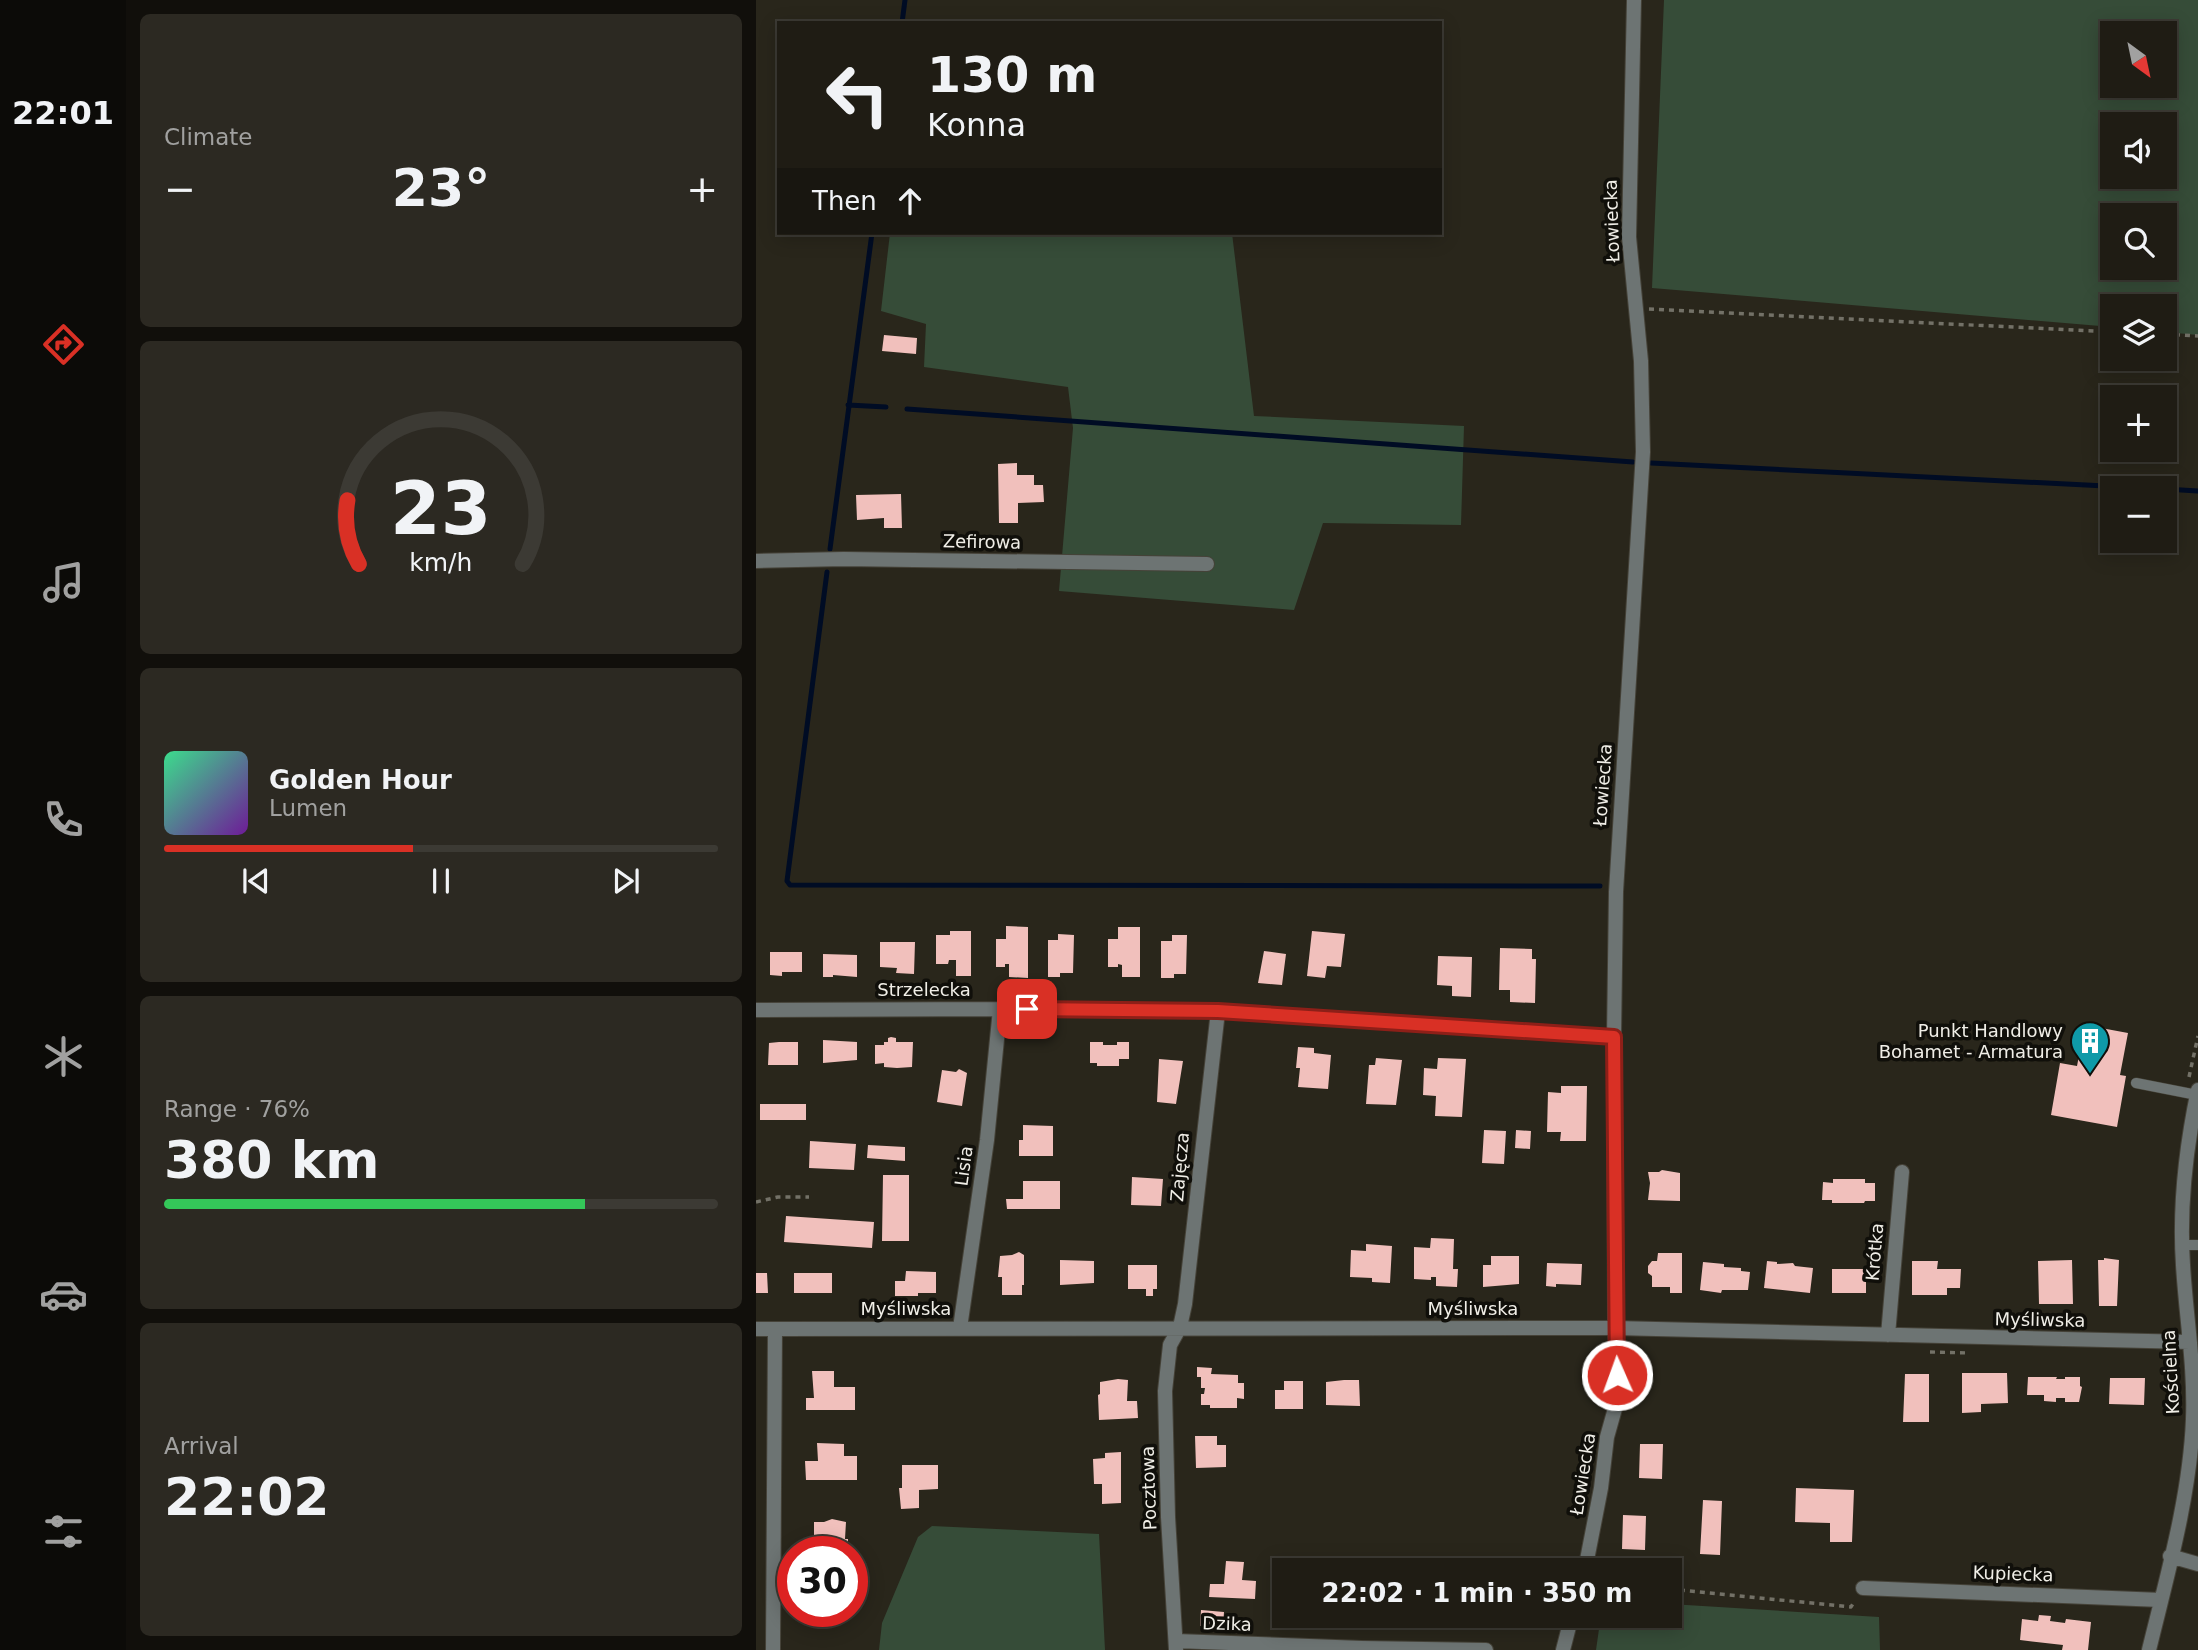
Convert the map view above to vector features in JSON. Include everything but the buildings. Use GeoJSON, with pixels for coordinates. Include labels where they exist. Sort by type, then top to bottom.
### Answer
{"type":"FeatureCollection","features":[{"type":"Feature","properties":{"kind":"street","name":"Łowiecka"},"geometry":{"type":"LineString","coordinates":[[1587,1558],[1601,1488],[1607,1437],[1618,1398],[1615,1328],[1616,892],[1643,452],[1640,361],[1629,237],[1634,0]]}},
{"type":"Feature","properties":{"kind":"street","name":"Zefirowa"},"geometry":{"type":"LineString","coordinates":[[756,561],[844,559],[1207,564]]}},
{"type":"Feature","properties":{"kind":"street","name":"Lisia"},"geometry":{"type":"LineString","coordinates":[[960,1328],[987,1140],[1000,1009]]}},
{"type":"Feature","properties":{"kind":"street","name":"Strzelecka"},"geometry":{"type":"LineString","coordinates":[[756,1010],[1218,1011],[1614,1037]]}},
{"type":"Feature","properties":{"kind":"street","name":"Zajęcza"},"geometry":{"type":"LineString","coordinates":[[1180,1327],[1191,1256],[1218,1011]]}},
{"type":"Feature","properties":{"kind":"street","name":"Kościelna"},"geometry":{"type":"LineString","coordinates":[[2149,1650],[2190,1451],[2195,1363],[2190,1342],[2193,1322],[2182,1245],[2183,1181],[2197,1092]]}},
{"type":"Feature","properties":{"kind":"street","name":"Krótka"},"geometry":{"type":"LineString","coordinates":[[1888,1335],[1902,1172]]}},
{"type":"Feature","properties":{"kind":"street","name":"Pocztowa"},"geometry":{"type":"LineString","coordinates":[[1176,1645],[1168,1517],[1165,1391],[1170,1345],[1180,1327]]}},
{"type":"Feature","properties":{"kind":"street","name":"Myśliwska"},"geometry":{"type":"LineString","coordinates":[[756,1329],[1615,1328],[2190,1342]]}},
{"type":"Feature","properties":{"kind":"street"},"geometry":{"type":"LineString","coordinates":[[773,1650],[775,1329]]}},
{"type":"Feature","properties":{"kind":"street"},"geometry":{"type":"LineString","coordinates":[[2170,1556],[2198,1564]]}},
{"type":"Feature","properties":{"kind":"street","name":"Kupiecka"},"geometry":{"type":"LineString","coordinates":[[1863,1588],[2161,1600]]}},
{"type":"Feature","properties":{"kind":"street"},"geometry":{"type":"LineString","coordinates":[[1563,1650],[1569,1628]]}},
{"type":"Feature","properties":{"kind":"street","name":"Dzika"},"geometry":{"type":"LineString","coordinates":[[1176,1645],[1486,1650]]}},
{"type":"Feature","properties":{"kind":"lane"},"geometry":{"type":"LineString","coordinates":[[2136,1083],[2197,1092]]}},
{"type":"Feature","properties":{"kind":"lane"},"geometry":{"type":"LineString","coordinates":[[2182,1245],[2198,1245]]}},
{"type":"Feature","properties":{"kind":"path"},"geometry":{"type":"LineString","coordinates":[[1636,309],[2100,331]]}},
{"type":"Feature","properties":{"kind":"path"},"geometry":{"type":"LineString","coordinates":[[2177,335],[2198,336]]}},
{"type":"Feature","properties":{"kind":"path"},"geometry":{"type":"LineString","coordinates":[[756,1202],[809,1197]]}},
{"type":"Feature","properties":{"kind":"path"},"geometry":{"type":"LineString","coordinates":[[1682,1589],[1851,1607],[1863,1588]]}},
{"type":"Feature","properties":{"kind":"green space"},"geometry":{"type":"Polygon","coordinates":[[[1664,0],[2198,0],[2198,335],[2177,333],[2177,294],[2100,294],[2100,326],[1652,288],[1664,0]]]}},
{"type":"Feature","properties":{"kind":"green space"},"geometry":{"type":"Polygon","coordinates":[[[890,235],[1232,235],[1254,416],[1464,426],[1461,525],[1323,523],[1294,610],[1059,591],[1073,428],[1068,387],[924,367],[926,324],[881,311],[890,235]]]}},
{"type":"Feature","properties":{"kind":"green space"},"geometry":{"type":"Polygon","coordinates":[[[932,1526],[1099,1534],[1105,1650],[879,1650],[882,1623],[918,1537],[932,1526]]]}},
{"type":"Feature","properties":{"kind":"green space"},"geometry":{"type":"Polygon","coordinates":[[[1682,1605],[1879,1617],[1880,1650],[1596,1650],[1599,1628],[1682,1628],[1682,1605]]]}},
{"type":"Feature","properties":{"kind":"waterway"},"geometry":{"type":"LineString","coordinates":[[902,21],[905,0]]}},
{"type":"Feature","properties":{"kind":"waterway"},"geometry":{"type":"LineString","coordinates":[[830,549],[872,235]]}},
{"type":"Feature","properties":{"kind":"waterway"},"geometry":{"type":"LineString","coordinates":[[848,405],[886,407]]}},
{"type":"Feature","properties":{"kind":"waterway"},"geometry":{"type":"LineString","coordinates":[[907,409],[1633,462]]}},
{"type":"Feature","properties":{"kind":"waterway"},"geometry":{"type":"LineString","coordinates":[[1651,463],[2100,486]]}},
{"type":"Feature","properties":{"kind":"waterway"},"geometry":{"type":"LineString","coordinates":[[2177,490],[2198,491]]}},
{"type":"Feature","properties":{"kind":"waterway"},"geometry":{"type":"LineString","coordinates":[[827,572],[787,881],[790,885],[1600,886]]}},
{"type":"Feature","properties":{"kind":"place","name":"Punkt Handlowy Bohamet - Armatura"},"geometry":{"type":"Point","coordinates":[2090,1075]}},
{"type":"Feature","properties":{"kind":"route"},"geometry":{"type":"LineString","coordinates":[[1027,1009],[1218,1011],[1614,1037],[1617,1375]]}}]}
